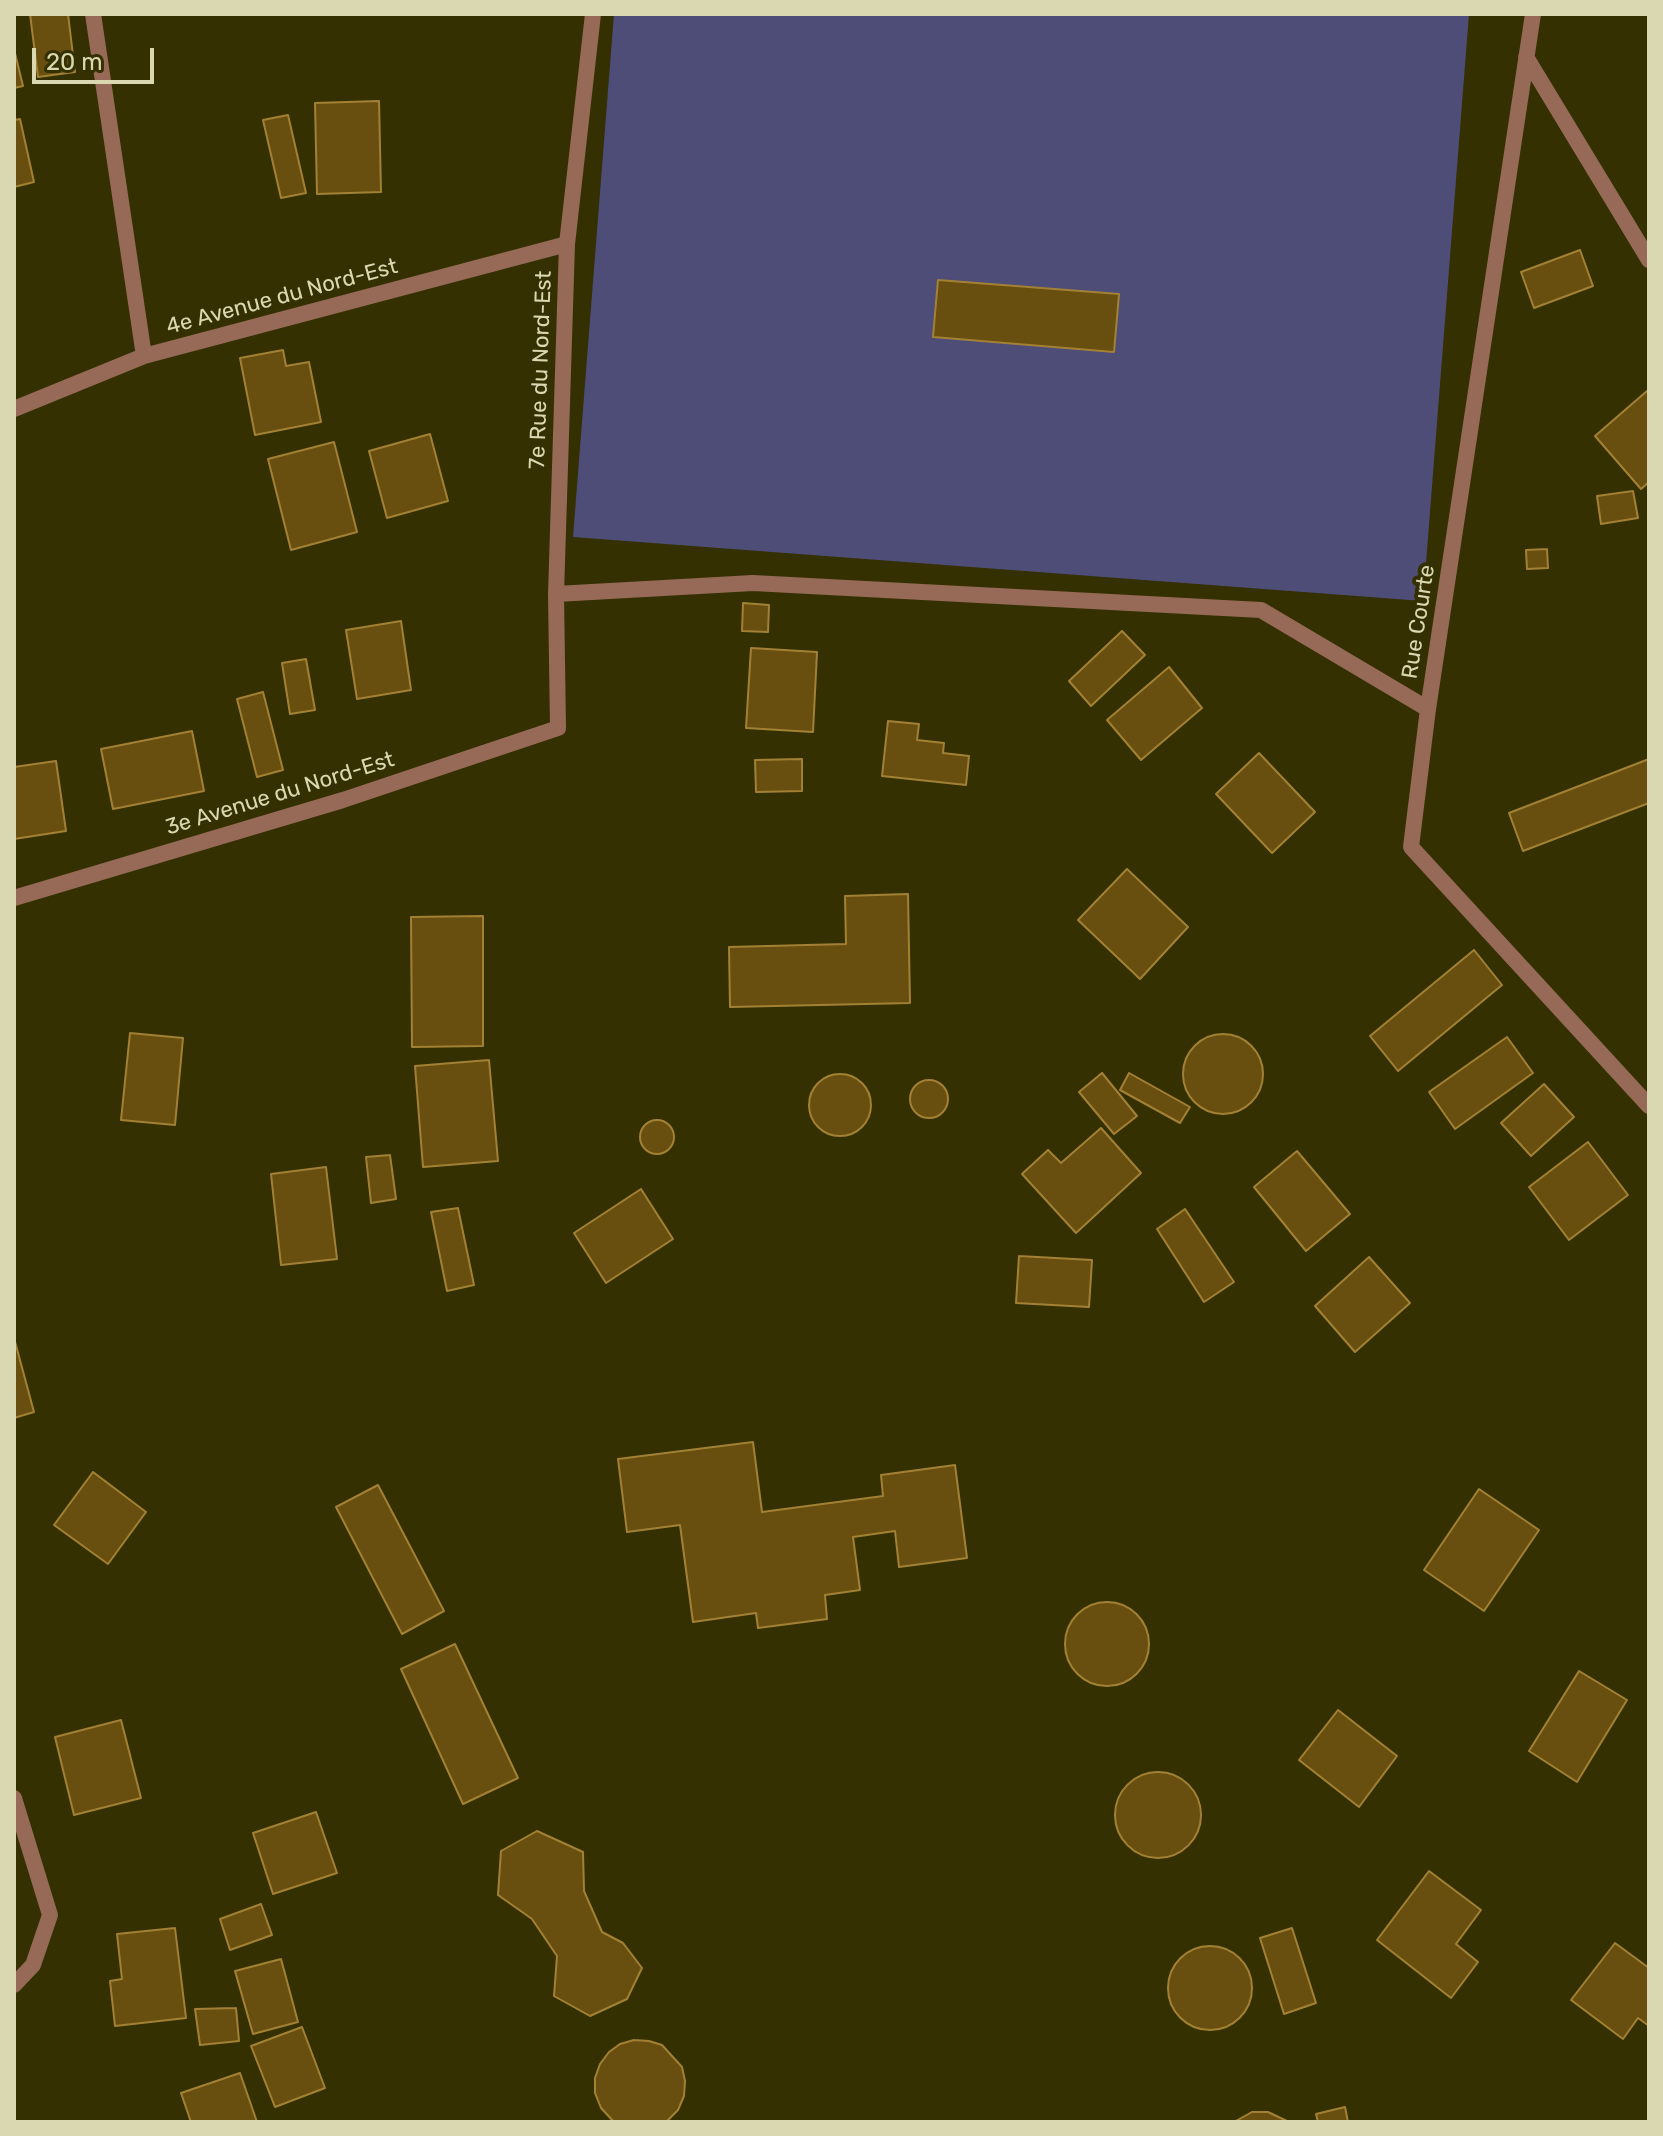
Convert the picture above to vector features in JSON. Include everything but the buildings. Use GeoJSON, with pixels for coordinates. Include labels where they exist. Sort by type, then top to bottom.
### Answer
{"type":"FeatureCollection","features":[{"type":"Feature","properties":{"kind":"street"},"geometry":{"type":"LineString","coordinates":[[93,14],[144,356]]}},
{"type":"Feature","properties":{"kind":"street","name":"7e Rue du Nord-Est"},"geometry":{"type":"LineString","coordinates":[[558,728],[556,594],[567,244],[593,14]]}},
{"type":"Feature","properties":{"kind":"street","name":"Rue Courte"},"geometry":{"type":"LineString","coordinates":[[1533,14],[1428,709],[1411,847],[1649,1106]]}},
{"type":"Feature","properties":{"kind":"street"},"geometry":{"type":"LineString","coordinates":[[1526,57],[1649,260]]}},
{"type":"Feature","properties":{"kind":"street","name":"4e Avenue du Nord-Est"},"geometry":{"type":"LineString","coordinates":[[14,409],[144,356],[567,244]]}},
{"type":"Feature","properties":{"kind":"street"},"geometry":{"type":"LineString","coordinates":[[556,594],[753,583],[1261,610],[1428,709]]}},
{"type":"Feature","properties":{"kind":"street","name":"3e Avenue du Nord-Est"},"geometry":{"type":"LineString","coordinates":[[14,898],[343,800],[558,728]]}},
{"type":"Feature","properties":{"kind":"street"},"geometry":{"type":"LineString","coordinates":[[14,1798],[50,1915],[33,1965],[14,1985]]}},
{"type":"Feature","properties":{"kind":"shaded area"},"geometry":{"type":"Polygon","coordinates":[[[614,14],[1469,14],[1423,601],[573,537],[614,14]]]}}]}
